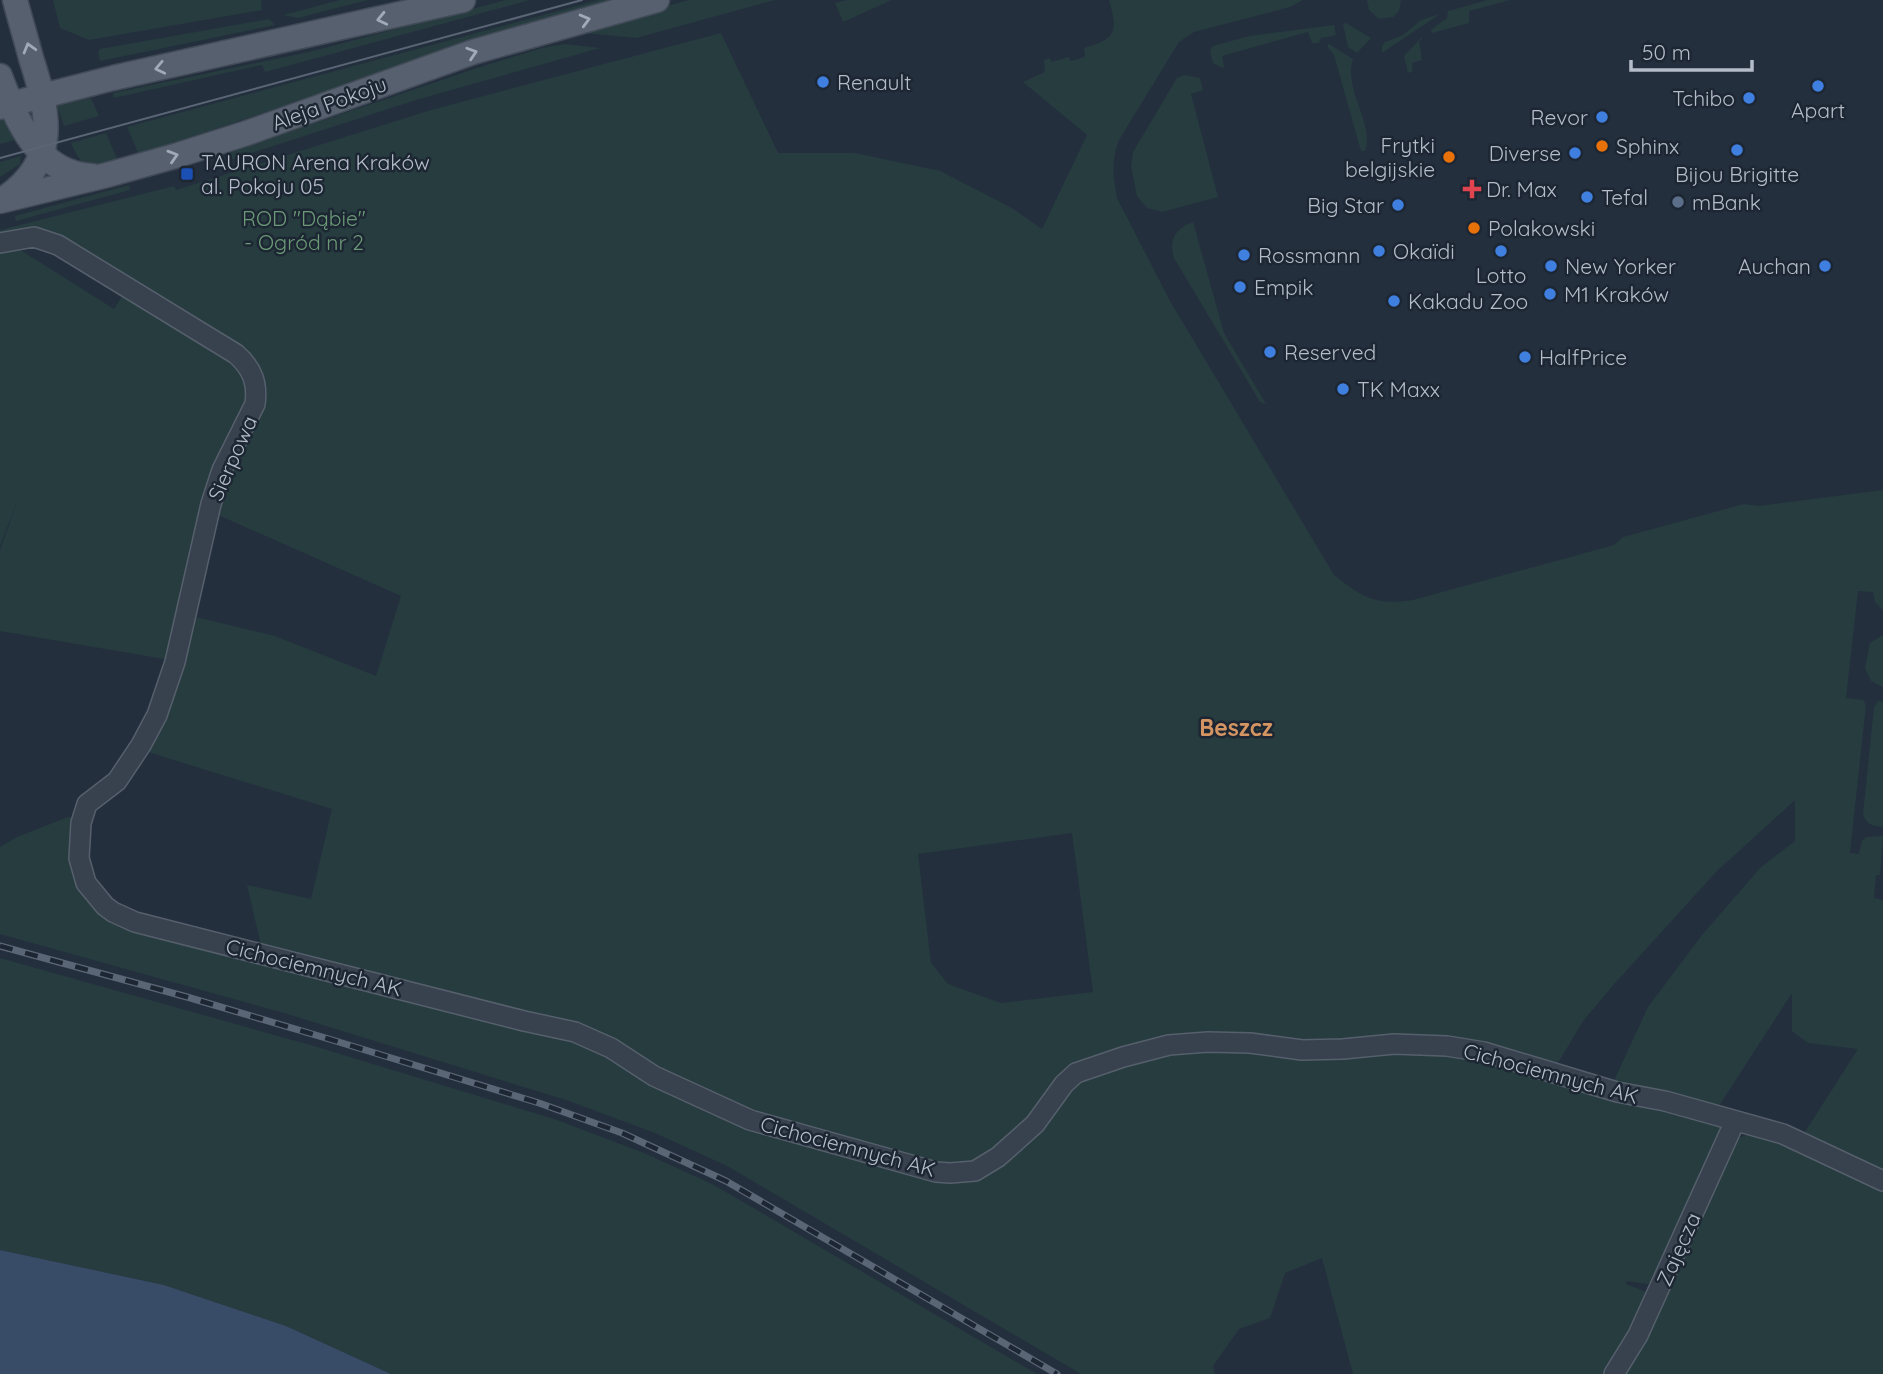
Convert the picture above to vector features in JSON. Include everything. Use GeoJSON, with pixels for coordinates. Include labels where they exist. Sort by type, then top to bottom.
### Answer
{"type":"FeatureCollection","features":[{"type":"Feature","properties":{"kind":"main road"},"geometry":{"type":"LineString","coordinates":[[1,200],[29,175],[41,154],[47,125],[43,96],[15,0]]}},
{"type":"Feature","properties":{"kind":"main road"},"geometry":{"type":"LineString","coordinates":[[5,105],[463,0]]}},
{"type":"Feature","properties":{"kind":"main road","name":"Aleja Pokoju"},"geometry":{"type":"LineString","coordinates":[[1,200],[107,176],[247,133],[473,52],[657,0]]}},
{"type":"Feature","properties":{"kind":"main road"},"geometry":{"type":"LineString","coordinates":[[0,75],[5,105],[41,154],[73,174],[107,176]]}},
{"type":"Feature","properties":{"kind":"street","name":"Sierpowa"},"geometry":{"type":"LineString","coordinates":[[0,243],[34,237],[58,245],[236,354],[249,368],[257,393],[251,415],[222,470],[211,504],[175,662],[157,715],[117,781],[87,804]]}},
{"type":"Feature","properties":{"kind":"street","name":"Cichociemnych AK"},"geometry":{"type":"LineString","coordinates":[[87,804],[78,848],[82,875],[97,898],[124,918],[575,1032],[611,1048],[653,1076],[750,1120],[936,1172],[975,1171],[998,1157],[1035,1124],[1064,1084],[1076,1073],[1169,1045],[1208,1042],[1250,1043],[1302,1050],[1394,1044],[1447,1046],[1484,1052],[1618,1092],[1665,1101],[1783,1134],[1883,1181]]}},
{"type":"Feature","properties":{"kind":"street","name":"Zajęcza"},"geometry":{"type":"LineString","coordinates":[[1614,1374],[1638,1335],[1735,1121]]}},
{"type":"Feature","properties":{"kind":"green space"},"geometry":{"type":"Polygon","coordinates":[[[53,0],[261,0],[262,10],[89,40],[60,28],[53,0]]]}},
{"type":"Feature","properties":{"kind":"green space"},"geometry":{"type":"Polygon","coordinates":[[[340,0],[368,0],[298,18],[283,15],[340,0]]]}},
{"type":"Feature","properties":{"kind":"green space"},"geometry":{"type":"Polygon","coordinates":[[[506,0],[530,0],[265,72],[262,65],[114,98],[113,93],[309,52],[506,0]]]}},
{"type":"Feature","properties":{"kind":"green space"},"geometry":{"type":"Polygon","coordinates":[[[599,0],[621,0],[436,54],[139,155],[127,127],[599,0]]]}},
{"type":"Feature","properties":{"kind":"green space"},"geometry":{"type":"Polygon","coordinates":[[[689,0],[775,0],[636,38],[584,33],[583,29],[689,0]]]}},
{"type":"Feature","properties":{"kind":"green space"},"geometry":{"type":"Polygon","coordinates":[[[847,0],[892,0],[843,22],[835,3],[847,0]]]}},
{"type":"Feature","properties":{"kind":"green space","name":"ROD \"Dąbie\" - Ogród nr 2"},"geometry":{"type":"Polygon","coordinates":[[[1109,0],[1303,0],[1290,7],[1194,32],[1179,42],[1119,140],[1114,176],[1117,198],[1170,301],[1334,575],[1353,589],[1379,601],[1413,600],[1614,545],[1623,537],[1744,504],[1759,506],[1883,490],[1883,610],[1875,602],[1873,592],[1858,591],[1846,698],[1863,700],[1866,705],[1850,853],[1859,854],[1862,841],[1866,837],[1883,836],[1880,875],[1876,875],[1874,898],[1883,900],[1883,1172],[1803,1135],[1858,1049],[1808,1043],[1792,1031],[1792,993],[1717,1109],[1612,1085],[1648,1007],[1702,935],[1761,867],[1795,841],[1795,800],[1717,871],[1616,982],[1583,1021],[1555,1068],[1496,1050],[1303,1043],[1231,1034],[1079,1063],[1011,1137],[975,1163],[951,1166],[789,1123],[735,1105],[521,1013],[261,945],[247,885],[311,899],[332,809],[148,752],[180,677],[196,617],[275,636],[376,676],[401,596],[216,514],[225,484],[261,413],[265,392],[261,372],[251,355],[218,330],[66,238],[0,236],[0,230],[174,186],[176,190],[431,110],[721,33],[778,153],[855,153],[940,171],[1012,208],[1042,229],[1087,135],[1023,82],[1045,72],[1044,60],[1050,58],[1051,62],[1069,57],[1070,61],[1085,57],[1084,48],[1109,37],[1114,19],[1109,0]],[[1072,833],[918,854],[931,963],[948,984],[1001,1003],[1093,992],[1072,833]]]}},
{"type":"Feature","properties":{"kind":"green space"},"geometry":{"type":"Polygon","coordinates":[[[1367,0],[1401,0],[1399,11],[1393,17],[1379,19],[1369,10],[1367,0]]]}},
{"type":"Feature","properties":{"kind":"green space"},"geometry":{"type":"Polygon","coordinates":[[[1488,0],[1510,0],[1469,11],[1469,23],[1432,33],[1431,30],[1447,18],[1448,11],[1488,0]]]}},
{"type":"Feature","properties":{"kind":"green space"},"geometry":{"type":"Polygon","coordinates":[[[1440,14],[1382,53],[1385,42],[1403,35],[1421,20],[1440,14]]]}},
{"type":"Feature","properties":{"kind":"green space"},"geometry":{"type":"Polygon","coordinates":[[[269,19],[275,25],[100,61],[98,52],[100,49],[269,19]]]}},
{"type":"Feature","properties":{"kind":"green space"},"geometry":{"type":"Polygon","coordinates":[[[1346,23],[1371,38],[1357,53],[1348,47],[1343,24],[1346,23]]]}},
{"type":"Feature","properties":{"kind":"green space"},"geometry":{"type":"Polygon","coordinates":[[[1334,25],[1336,35],[1321,38],[1319,43],[1312,43],[1308,32],[1222,56],[1222,68],[1213,63],[1210,50],[1213,46],[1249,36],[1334,25]]]}},
{"type":"Feature","properties":{"kind":"green space"},"geometry":{"type":"Polygon","coordinates":[[[1422,37],[1419,41],[1422,60],[1412,63],[1413,71],[1408,73],[1404,56],[1422,37]]]}},
{"type":"Feature","properties":{"kind":"green space"},"geometry":{"type":"Polygon","coordinates":[[[564,44],[600,48],[416,100],[230,160],[228,153],[477,68],[564,44]]]}},
{"type":"Feature","properties":{"kind":"green space"},"geometry":{"type":"Polygon","coordinates":[[[1329,44],[1353,59],[1352,82],[1366,130],[1365,151],[1361,151],[1334,55],[1327,46],[1329,44]]]}},
{"type":"Feature","properties":{"kind":"green space"},"geometry":{"type":"Polygon","coordinates":[[[1184,75],[1200,78],[1203,90],[1191,94],[1218,197],[1162,212],[1147,208],[1137,196],[1131,166],[1133,152],[1177,78],[1184,75]]]}},
{"type":"Feature","properties":{"kind":"green space"},"geometry":{"type":"Polygon","coordinates":[[[91,98],[99,116],[64,126],[57,105],[91,98]]]}},
{"type":"Feature","properties":{"kind":"green space"},"geometry":{"type":"Polygon","coordinates":[[[4,118],[15,140],[0,144],[0,119],[4,118]]]}},
{"type":"Feature","properties":{"kind":"green space"},"geometry":{"type":"Polygon","coordinates":[[[106,133],[118,161],[94,166],[79,159],[71,143],[106,133]]]}},
{"type":"Feature","properties":{"kind":"green space"},"geometry":{"type":"Polygon","coordinates":[[[21,156],[20,164],[0,177],[0,162],[21,156]]]}},
{"type":"Feature","properties":{"kind":"green space"},"geometry":{"type":"Polygon","coordinates":[[[129,185],[130,190],[16,221],[15,216],[129,185]]]}},
{"type":"Feature","properties":{"kind":"green space"},"geometry":{"type":"Polygon","coordinates":[[[1193,222],[1224,333],[1266,404],[1260,402],[1174,258],[1172,246],[1175,236],[1182,227],[1193,222]]]}},
{"type":"Feature","properties":{"kind":"green space"},"geometry":{"type":"Polygon","coordinates":[[[22,251],[114,309],[123,295],[231,359],[242,370],[249,398],[170,660],[0,631],[0,550],[18,499],[0,546],[0,252],[22,251]]]}},
{"type":"Feature","properties":{"kind":"green space"},"geometry":{"type":"Polygon","coordinates":[[[1883,635],[1883,687],[1871,681],[1865,668],[1870,643],[1883,635]]]}},
{"type":"Feature","properties":{"kind":"green space"},"geometry":{"type":"Polygon","coordinates":[[[1878,701],[1883,702],[1883,827],[1870,824],[1863,814],[1874,707],[1878,701]]]}},
{"type":"Feature","properties":{"kind":"green space"},"geometry":{"type":"Polygon","coordinates":[[[68,817],[73,818],[91,902],[571,1039],[705,1109],[969,1178],[1078,1082],[1093,1073],[1179,1049],[1395,1050],[1485,1059],[1719,1125],[1723,1132],[1661,1272],[1648,1284],[1627,1281],[1626,1284],[1646,1292],[1646,1305],[1607,1374],[1353,1374],[1322,1258],[1285,1273],[1270,1318],[1239,1329],[1213,1366],[1215,1374],[1081,1374],[727,1166],[655,1133],[569,1101],[284,1013],[0,934],[0,847],[17,837],[68,817]]]}},
{"type":"Feature","properties":{"kind":"green space"},"geometry":{"type":"Polygon","coordinates":[[[0,958],[314,1046],[557,1120],[644,1153],[714,1185],[1037,1374],[391,1374],[286,1326],[164,1285],[0,1250],[0,958]]]}},
{"type":"Feature","properties":{"kind":"green space"},"geometry":{"type":"Polygon","coordinates":[[[1750,1133],[1781,1140],[1883,1189],[1883,1374],[1617,1374],[1735,1140],[1750,1133]]]}},
{"type":"Feature","properties":{"kind":"water"},"geometry":{"type":"Polygon","coordinates":[[[0,1250],[164,1285],[286,1326],[391,1374],[0,1374],[0,1250]]]}},
{"type":"Feature","properties":{"kind":"tram line"},"geometry":{"type":"LineString","coordinates":[[0,158],[582,0]]}},
{"type":"Feature","properties":{"kind":"railway"},"geometry":{"type":"LineString","coordinates":[[0,946],[329,1039],[539,1103],[622,1133],[726,1181],[1057,1374]]}},
{"type":"Feature","properties":{"kind":"place","name":"Renault"},"geometry":{"type":"Point","coordinates":[823,82]}},
{"type":"Feature","properties":{"kind":"place","name":"Apart"},"geometry":{"type":"Point","coordinates":[1818,86]}},
{"type":"Feature","properties":{"kind":"place","name":"Tchibo"},"geometry":{"type":"Point","coordinates":[1749,98]}},
{"type":"Feature","properties":{"kind":"place","name":"Revor"},"geometry":{"type":"Point","coordinates":[1602,117]}},
{"type":"Feature","properties":{"kind":"place","name":"Sphinx"},"geometry":{"type":"Point","coordinates":[1602,146]}},
{"type":"Feature","properties":{"kind":"place","name":"Bijou Brigitte"},"geometry":{"type":"Point","coordinates":[1737,150]}},
{"type":"Feature","properties":{"kind":"place","name":"Diverse"},"geometry":{"type":"Point","coordinates":[1575,153]}},
{"type":"Feature","properties":{"kind":"place","name":"Frytki belgijskie"},"geometry":{"type":"Point","coordinates":[1449,157]}},
{"type":"Feature","properties":{"kind":"place","name":"TAURON Arena Kraków al. Pokoju 05"},"geometry":{"type":"Point","coordinates":[187,174]}},
{"type":"Feature","properties":{"kind":"place","name":"Dr. Max"},"geometry":{"type":"Point","coordinates":[1472,189]}},
{"type":"Feature","properties":{"kind":"place","name":"Tefal"},"geometry":{"type":"Point","coordinates":[1587,197]}},
{"type":"Feature","properties":{"kind":"place","name":"mBank"},"geometry":{"type":"Point","coordinates":[1678,202]}},
{"type":"Feature","properties":{"kind":"place","name":"Big Star"},"geometry":{"type":"Point","coordinates":[1398,205]}},
{"type":"Feature","properties":{"kind":"place","name":"Polakowski"},"geometry":{"type":"Point","coordinates":[1474,228]}},
{"type":"Feature","properties":{"kind":"place","name":"Okaïdi"},"geometry":{"type":"Point","coordinates":[1379,251]}},
{"type":"Feature","properties":{"kind":"place","name":"Lotto"},"geometry":{"type":"Point","coordinates":[1501,251]}},
{"type":"Feature","properties":{"kind":"place","name":"Rossmann"},"geometry":{"type":"Point","coordinates":[1244,255]}},
{"type":"Feature","properties":{"kind":"place","name":"New Yorker"},"geometry":{"type":"Point","coordinates":[1551,266]}},
{"type":"Feature","properties":{"kind":"place","name":"Auchan"},"geometry":{"type":"Point","coordinates":[1825,266]}},
{"type":"Feature","properties":{"kind":"place","name":"Empik"},"geometry":{"type":"Point","coordinates":[1240,287]}},
{"type":"Feature","properties":{"kind":"place","name":"M1 Kraków"},"geometry":{"type":"Point","coordinates":[1550,294]}},
{"type":"Feature","properties":{"kind":"place","name":"Kakadu Zoo"},"geometry":{"type":"Point","coordinates":[1394,301]}},
{"type":"Feature","properties":{"kind":"place","name":"Reserved"},"geometry":{"type":"Point","coordinates":[1270,352]}},
{"type":"Feature","properties":{"kind":"place","name":"HalfPrice"},"geometry":{"type":"Point","coordinates":[1525,357]}},
{"type":"Feature","properties":{"kind":"place","name":"TK Maxx"},"geometry":{"type":"Point","coordinates":[1343,389]}},
{"type":"Feature","properties":{"kind":"district","name":"Beszcz"},"geometry":{"type":"Point","coordinates":[1236,727]}}]}
